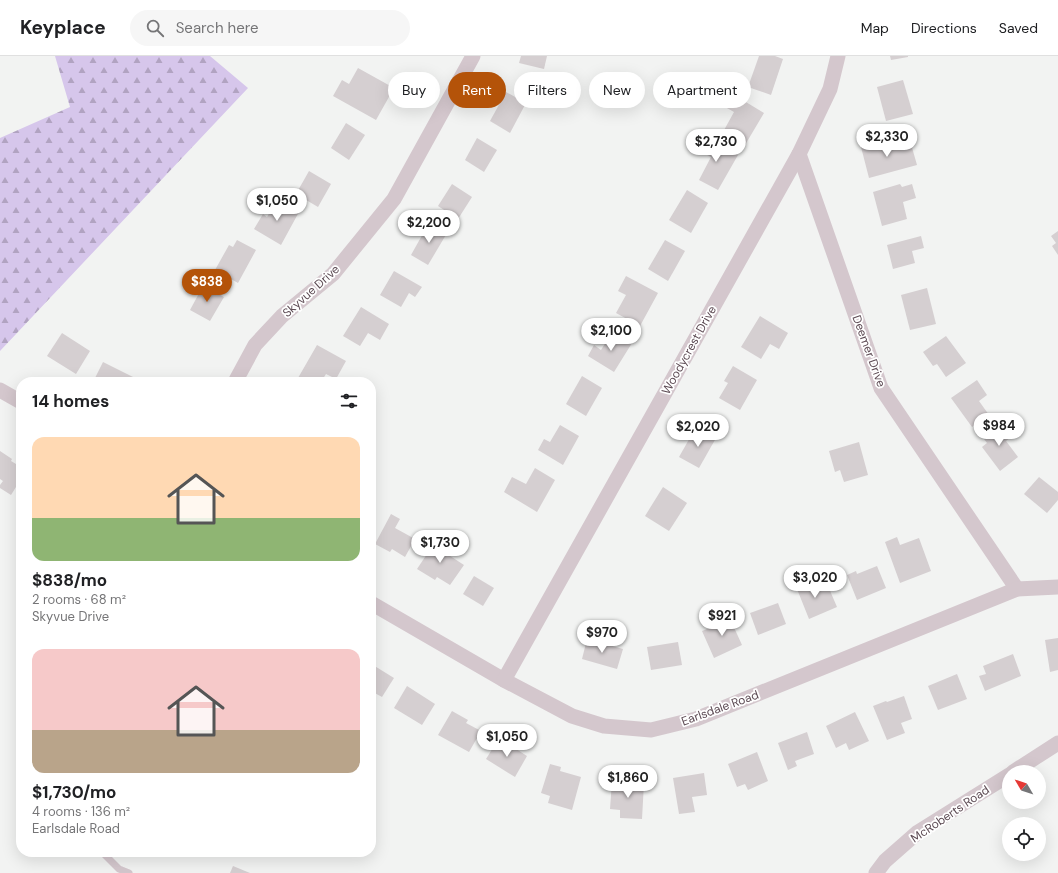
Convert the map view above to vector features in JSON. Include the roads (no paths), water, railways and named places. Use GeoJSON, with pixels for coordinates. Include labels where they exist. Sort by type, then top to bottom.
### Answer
{"type":"FeatureCollection","features":[{"type":"Feature","properties":{"kind":"street","name":"Skyvue Drive"},"geometry":{"type":"LineString","coordinates":[[238,377],[256,345],[282,316],[333,274],[394,199],[474,56]]}},
{"type":"Feature","properties":{"kind":"street","name":"Woodycrest Drive"},"geometry":{"type":"LineString","coordinates":[[504,680],[799,154],[830,89],[838,56]]}},
{"type":"Feature","properties":{"kind":"street","name":"Deemer Drive"},"geometry":{"type":"LineString","coordinates":[[799,154],[881,388],[1017,589]]}},
{"type":"Feature","properties":{"kind":"street"},"geometry":{"type":"LineString","coordinates":[[0,390],[16,399]]}},
{"type":"Feature","properties":{"kind":"street","name":"Earlsdale Road"},"geometry":{"type":"LineString","coordinates":[[376,606],[504,680],[572,716],[604,726],[651,730],[696,719],[1017,589],[1058,587]]}},
{"type":"Feature","properties":{"kind":"street"},"geometry":{"type":"LineString","coordinates":[[1024,765],[1058,743]]}},
{"type":"Feature","properties":{"kind":"street","name":"McRoberts Road"},"geometry":{"type":"LineString","coordinates":[[876,873],[885,861],[918,832],[1002,778]]}},
{"type":"Feature","properties":{"kind":"lane"},"geometry":{"type":"LineString","coordinates":[[107,857],[119,869],[129,873]]}}]}
